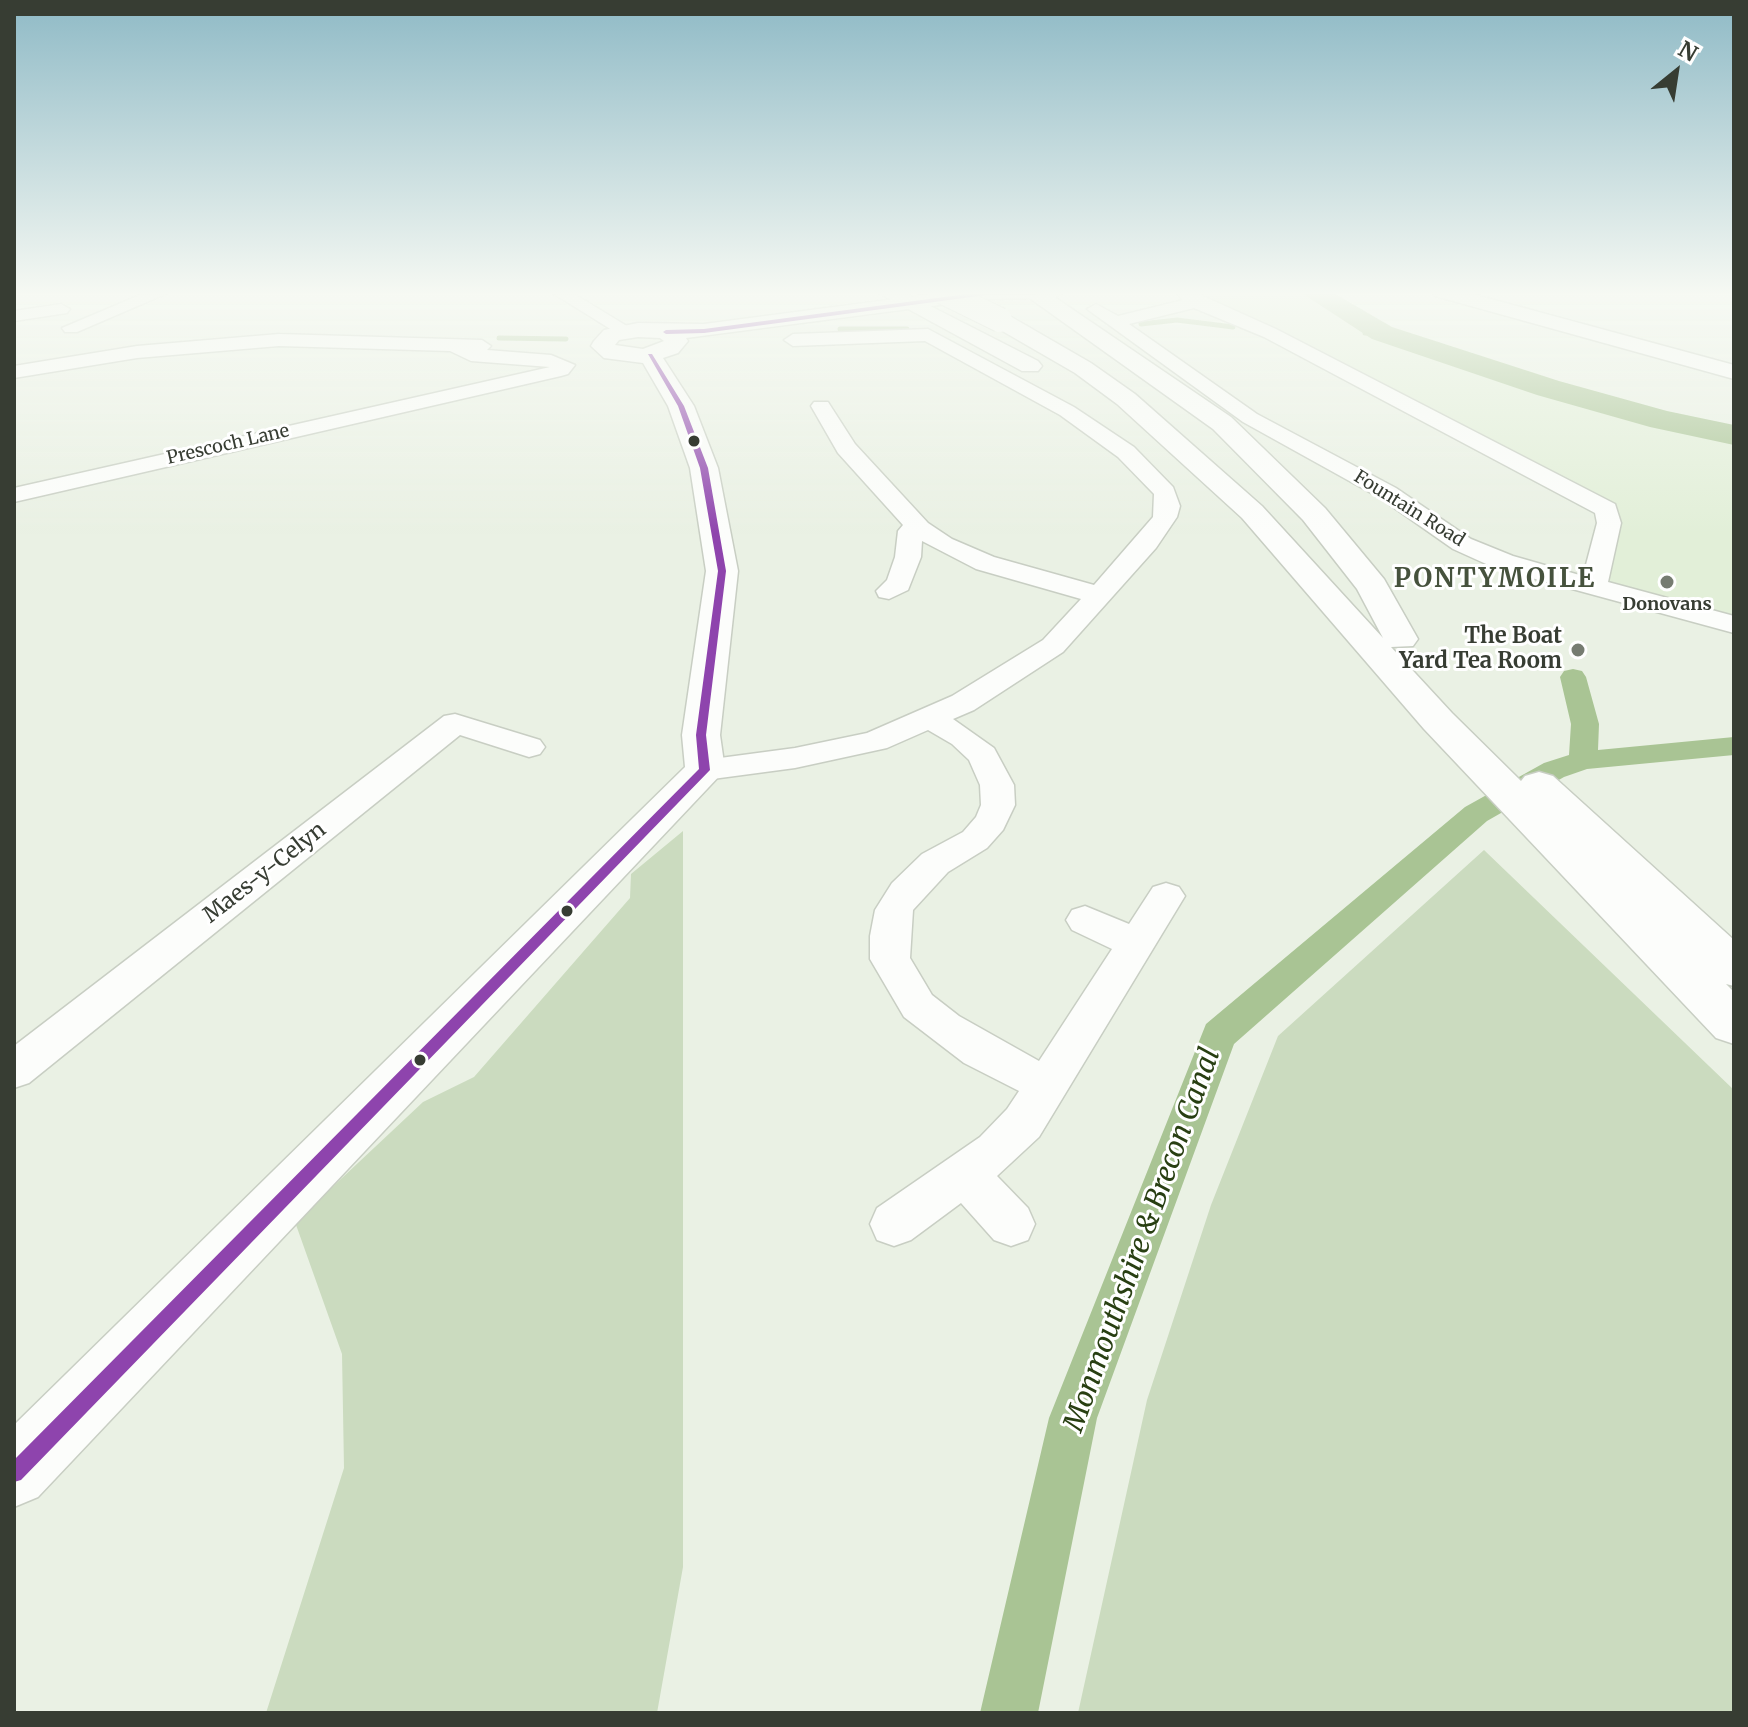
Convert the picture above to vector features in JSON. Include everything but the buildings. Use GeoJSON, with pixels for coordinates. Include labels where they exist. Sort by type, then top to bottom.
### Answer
{"type":"FeatureCollection","features":[{"type":"Feature","properties":{"kind":"main road"},"geometry":{"type":"LineString","coordinates":[[14,1473],[705,770],[701,735],[722,571],[704,468],[671,373]]}},
{"type":"Feature","properties":{"kind":"main road"},"geometry":{"type":"LineString","coordinates":[[1041,373],[1087,399],[1134,434],[1454,718]]}},
{"type":"Feature","properties":{"kind":"main road"},"geometry":{"type":"LineString","coordinates":[[1089,373],[1126,399],[1252,512],[1554,821],[1734,1024]]}},
{"type":"Feature","properties":{"kind":"main road"},"geometry":{"type":"LineString","coordinates":[[1114,373],[1211,442],[1401,639],[1454,718]]}},
{"type":"Feature","properties":{"kind":"main road"},"geometry":{"type":"LineString","coordinates":[[1554,821],[1734,968]]}},
{"type":"Feature","properties":{"kind":"street","name":"Prescoch Lane"},"geometry":{"type":"LineString","coordinates":[[14,495],[550,373]]}},
{"type":"Feature","properties":{"kind":"street"},"geometry":{"type":"LineString","coordinates":[[705,770],[795,758],[876,741],[963,703],[1053,646],[1102,596],[1165,517],[1168,506],[1165,492],[1126,452],[1011,373]]}},
{"type":"Feature","properties":{"kind":"street","name":"Fountain Road"},"geometry":{"type":"LineString","coordinates":[[1186,373],[1250,418],[1388,493],[1462,544],[1504,562],[1734,625]]}},
{"type":"Feature","properties":{"kind":"street"},"geometry":{"type":"LineString","coordinates":[[1346,373],[1606,509],[1609,523],[1594,587]]}},
{"type":"Feature","properties":{"kind":"street"},"geometry":{"type":"LineString","coordinates":[[821,406],[846,448],[919,528],[943,544],[985,563],[1102,596]]}},
{"type":"Feature","properties":{"kind":"street"},"geometry":{"type":"LineString","coordinates":[[889,591],[899,584],[908,557],[910,531],[919,528]]}},
{"type":"Feature","properties":{"kind":"street"},"geometry":{"type":"LineString","coordinates":[[931,719],[963,737],[983,755],[997,785],[998,805],[991,822],[975,840],[935,863],[905,892],[894,910],[889,936],[890,959],[918,1006],[944,1028],[979,1051],[1046,1084]]}},
{"type":"Feature","properties":{"kind":"street","name":"Maes-y-Celyn"},"geometry":{"type":"LineString","coordinates":[[14,1070],[455,723],[529,747]]}},
{"type":"Feature","properties":{"kind":"street"},"geometry":{"type":"LineString","coordinates":[[894,1224],[996,1151],[1023,1123],[1166,896]]}},
{"type":"Feature","properties":{"kind":"street"},"geometry":{"type":"LineString","coordinates":[[1085,920],[1136,943]]}},
{"type":"Feature","properties":{"kind":"street"},"geometry":{"type":"LineString","coordinates":[[964,1173],[1011,1224]]}},
{"type":"Feature","properties":{"kind":"shaded area"},"geometry":{"type":"Polygon","coordinates":[[[1346,373],[1501,373],[1662,420],[1734,435],[1734,625],[1594,587],[1606,508],[1346,373]]]}},
{"type":"Feature","properties":{"kind":"shaded area"},"geometry":{"type":"Polygon","coordinates":[[[683,831],[683,1567],[657,1713],[266,1713],[344,1468],[342,1354],[295,1222],[423,1102],[474,1077],[630,898],[631,874],[683,831]]]}},
{"type":"Feature","properties":{"kind":"shaded area"},"geometry":{"type":"Polygon","coordinates":[[[1484,850],[1734,1090],[1734,1713],[1078,1713],[1147,1400],[1211,1205],[1278,1036],[1484,850]]]}},
{"type":"Feature","properties":{"kind":"waterway"},"geometry":{"type":"LineString","coordinates":[[1501,373],[1662,420],[1734,435]]}},
{"type":"Feature","properties":{"kind":"waterway"},"geometry":{"type":"LineString","coordinates":[[1573,677],[1585,724],[1583,760]]}},
{"type":"Feature","properties":{"kind":"waterway","name":"Monmouthshire & Brecon Canal"},"geometry":{"type":"LineString","coordinates":[[1583,760],[1734,746]]}},
{"type":"Feature","properties":{"kind":"waterway","name":"Monmouthshire & Brecon Canal"},"geometry":{"type":"LineString","coordinates":[[1009,1713],[1073,1418],[1219,1035],[1476,814],[1554,770],[1583,760]]}},
{"type":"Feature","properties":{"kind":"transit line"},"geometry":{"type":"LineString","coordinates":[[661,373],[681,406],[704,468],[722,571],[701,735],[705,770]]}},
{"type":"Feature","properties":{"kind":"transit line"},"geometry":{"type":"LineString","coordinates":[[14,1473],[705,770]]}},
{"type":"Feature","properties":{"kind":"place","name":"Donovans"},"geometry":{"type":"Point","coordinates":[1667,582]}},
{"type":"Feature","properties":{"kind":"place","name":"The Boat Yard Tea Room"},"geometry":{"type":"Point","coordinates":[1578,650]}},
{"type":"Feature","properties":{"kind":"district","name":"PONTYMOILE"},"geometry":{"type":"Point","coordinates":[1495,580]}}]}
